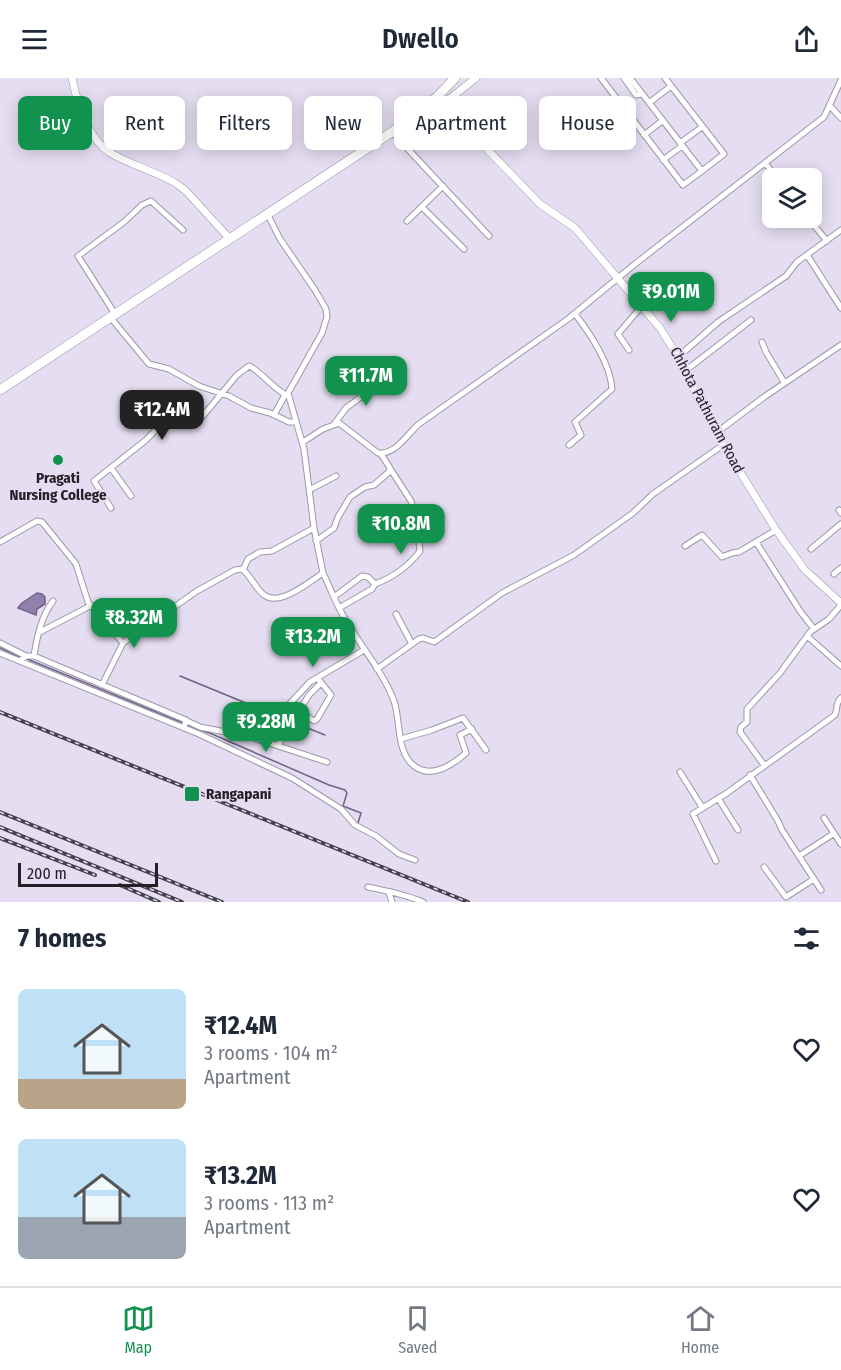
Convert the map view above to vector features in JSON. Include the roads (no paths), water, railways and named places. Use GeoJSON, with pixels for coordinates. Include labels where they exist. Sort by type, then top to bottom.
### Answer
{"type":"FeatureCollection","features":[{"type":"Feature","properties":{"kind":"highway"},"geometry":{"type":"LineString","coordinates":[[443,96],[455,78]]}},
{"type":"Feature","properties":{"kind":"highway"},"geometry":{"type":"LineString","coordinates":[[0,390],[392,132]]}},
{"type":"Feature","properties":{"kind":"street"},"geometry":{"type":"LineString","coordinates":[[72,78],[83,114],[97,140],[108,151],[163,176],[186,190],[229,238]]}},
{"type":"Feature","properties":{"kind":"street"},"geometry":{"type":"LineString","coordinates":[[447,96],[476,78]]}},
{"type":"Feature","properties":{"kind":"street"},"geometry":{"type":"LineString","coordinates":[[601,78],[682,185],[724,154],[665,78]]}},
{"type":"Feature","properties":{"kind":"street"},"geometry":{"type":"LineString","coordinates":[[624,78],[636,95],[642,94]]}},
{"type":"Feature","properties":{"kind":"street"},"geometry":{"type":"LineString","coordinates":[[630,78],[702,171]]}},
{"type":"Feature","properties":{"kind":"street"},"geometry":{"type":"LineString","coordinates":[[381,454],[399,446],[419,424],[575,314],[824,117],[841,80]]}},
{"type":"Feature","properties":{"kind":"street"},"geometry":{"type":"LineString","coordinates":[[649,103],[671,86]]}},
{"type":"Feature","properties":{"kind":"street"},"geometry":{"type":"LineString","coordinates":[[830,106],[841,118]]}},
{"type":"Feature","properties":{"kind":"street"},"geometry":{"type":"LineString","coordinates":[[644,135],[662,121]]}},
{"type":"Feature","properties":{"kind":"street"},"geometry":{"type":"LineString","coordinates":[[663,160],[702,127]]}},
{"type":"Feature","properties":{"kind":"street"},"geometry":{"type":"LineString","coordinates":[[392,132],[489,236]]}},
{"type":"Feature","properties":{"kind":"street","name":"Chhota Pathuram Road"},"geometry":{"type":"LineString","coordinates":[[488,150],[535,200],[575,228],[666,336],[716,433],[776,530],[805,570],[841,604]]}},
{"type":"Feature","properties":{"kind":"street"},"geometry":{"type":"LineString","coordinates":[[765,163],[769,168]]}},
{"type":"Feature","properties":{"kind":"street"},"geometry":{"type":"LineString","coordinates":[[407,221],[443,186]]}},
{"type":"Feature","properties":{"kind":"street"},"geometry":{"type":"LineString","coordinates":[[183,230],[152,201],[142,205],[124,222],[78,256],[112,315],[149,364],[169,369],[199,386],[221,393],[250,408],[289,422],[296,422]]}},
{"type":"Feature","properties":{"kind":"street"},"geometry":{"type":"LineString","coordinates":[[422,207],[464,249]]}},
{"type":"Feature","properties":{"kind":"street"},"geometry":{"type":"LineString","coordinates":[[267,213],[280,239],[326,309],[327,317],[322,333],[274,415]]}},
{"type":"Feature","properties":{"kind":"street"},"geometry":{"type":"LineString","coordinates":[[816,228],[827,241]]}},
{"type":"Feature","properties":{"kind":"street"},"geometry":{"type":"LineString","coordinates":[[678,357],[726,316],[786,276],[794,265],[841,230]]}},
{"type":"Feature","properties":{"kind":"street"},"geometry":{"type":"LineString","coordinates":[[807,255],[841,308]]}},
{"type":"Feature","properties":{"kind":"street"},"geometry":{"type":"LineString","coordinates":[[628,350],[618,334],[641,307]]}},
{"type":"Feature","properties":{"kind":"street"},"geometry":{"type":"LineString","coordinates":[[569,445],[581,435],[576,425],[577,421],[612,389],[605,364],[575,314]]}},
{"type":"Feature","properties":{"kind":"street"},"geometry":{"type":"LineString","coordinates":[[685,371],[751,320]]}},
{"type":"Feature","properties":{"kind":"street"},"geometry":{"type":"LineString","coordinates":[[762,342],[765,352],[784,382]]}},
{"type":"Feature","properties":{"kind":"street"},"geometry":{"type":"LineString","coordinates":[[716,433],[784,382],[841,345]]}},
{"type":"Feature","properties":{"kind":"street"},"geometry":{"type":"LineString","coordinates":[[111,508],[94,481],[155,432],[170,415],[202,417],[237,375],[251,366],[287,396],[303,442],[316,542],[323,573],[339,608],[394,701],[401,739],[411,763],[423,771],[434,772],[444,768],[466,753],[460,735],[472,729]]}},
{"type":"Feature","properties":{"kind":"street"},"geometry":{"type":"LineString","coordinates":[[303,442],[335,423],[346,408],[385,379]]}},
{"type":"Feature","properties":{"kind":"street"},"geometry":{"type":"LineString","coordinates":[[335,423],[343,424],[381,454],[411,501],[420,549],[404,569],[375,584],[372,589],[339,608]]}},
{"type":"Feature","properties":{"kind":"street"},"geometry":{"type":"LineString","coordinates":[[377,669],[423,638],[431,642],[437,640],[502,593],[564,561],[633,513],[653,494],[723,445]]}},
{"type":"Feature","properties":{"kind":"street"},"geometry":{"type":"LineString","coordinates":[[111,468],[130,496]]}},
{"type":"Feature","properties":{"kind":"street"},"geometry":{"type":"LineString","coordinates":[[316,542],[334,528],[350,497],[365,487],[374,485],[390,470]]}},
{"type":"Feature","properties":{"kind":"street"},"geometry":{"type":"LineString","coordinates":[[309,490],[336,476]]}},
{"type":"Feature","properties":{"kind":"street"},"geometry":{"type":"LineString","coordinates":[[0,543],[39,520],[76,564],[90,606],[123,643]]}},
{"type":"Feature","properties":{"kind":"street"},"geometry":{"type":"LineString","coordinates":[[811,549],[841,524]]}},
{"type":"Feature","properties":{"kind":"street"},"geometry":{"type":"LineString","coordinates":[[243,570],[248,560],[260,552],[272,551],[314,528]]}},
{"type":"Feature","properties":{"kind":"street"},"geometry":{"type":"LineString","coordinates":[[685,546],[702,535],[722,557],[739,552],[776,530]]}},
{"type":"Feature","properties":{"kind":"street"},"geometry":{"type":"LineString","coordinates":[[756,542],[814,629]]}},
{"type":"Feature","properties":{"kind":"street"},"geometry":{"type":"LineString","coordinates":[[834,574],[841,568]]}},
{"type":"Feature","properties":{"kind":"street"},"geometry":{"type":"LineString","coordinates":[[102,685],[123,643],[203,587],[235,570],[243,570]]}},
{"type":"Feature","properties":{"kind":"street"},"geometry":{"type":"LineString","coordinates":[[243,570],[263,594],[277,598],[285,597],[323,573]]}},
{"type":"Feature","properties":{"kind":"street"},"geometry":{"type":"LineString","coordinates":[[334,597],[362,576],[368,577],[375,584]]}},
{"type":"Feature","properties":{"kind":"street"},"geometry":{"type":"LineString","coordinates":[[34,656],[45,614],[53,601]]}},
{"type":"Feature","properties":{"kind":"street"},"geometry":{"type":"LineString","coordinates":[[764,765],[740,732],[741,727],[747,722],[745,712],[780,673],[807,636],[829,619],[841,604]]}},
{"type":"Feature","properties":{"kind":"street"},"geometry":{"type":"LineString","coordinates":[[40,632],[90,606]]}},
{"type":"Feature","properties":{"kind":"street"},"geometry":{"type":"LineString","coordinates":[[396,614],[412,644]]}},
{"type":"Feature","properties":{"kind":"street"},"geometry":{"type":"LineString","coordinates":[[807,636],[841,666]]}},
{"type":"Feature","properties":{"kind":"street"},"geometry":{"type":"LineString","coordinates":[[0,643],[26,656],[34,656],[102,685],[292,778],[341,809],[355,825],[399,854],[414,860]]}},
{"type":"Feature","properties":{"kind":"street"},"geometry":{"type":"LineString","coordinates":[[278,745],[320,681],[364,650]]}},
{"type":"Feature","properties":{"kind":"street"},"geometry":{"type":"LineString","coordinates":[[0,653],[186,725],[243,735],[327,762]]}},
{"type":"Feature","properties":{"kind":"street"},"geometry":{"type":"LineString","coordinates":[[20,661],[26,656]]}},
{"type":"Feature","properties":{"kind":"street"},"geometry":{"type":"LineString","coordinates":[[283,711],[310,682],[320,681]]}},
{"type":"Feature","properties":{"kind":"street"},"geometry":{"type":"LineString","coordinates":[[299,711],[314,721],[317,719],[331,695],[320,681]]}},
{"type":"Feature","properties":{"kind":"street"},"geometry":{"type":"LineString","coordinates":[[716,861],[693,817],[695,812],[839,713],[837,704],[841,698]]}},
{"type":"Feature","properties":{"kind":"street"},"geometry":{"type":"LineString","coordinates":[[401,739],[463,718],[486,750]]}},
{"type":"Feature","properties":{"kind":"street"},"geometry":{"type":"LineString","coordinates":[[680,772],[702,807]]}},
{"type":"Feature","properties":{"kind":"street"},"geometry":{"type":"LineString","coordinates":[[750,775],[821,890]]}},
{"type":"Feature","properties":{"kind":"street"},"geometry":{"type":"LineString","coordinates":[[718,798],[738,830]]}},
{"type":"Feature","properties":{"kind":"street"},"geometry":{"type":"LineString","coordinates":[[824,818],[841,844]]}},
{"type":"Feature","properties":{"kind":"street"},"geometry":{"type":"LineString","coordinates":[[798,856],[834,834]]}},
{"type":"Feature","properties":{"kind":"street"},"geometry":{"type":"LineString","coordinates":[[764,867],[785,899],[814,879]]}},
{"type":"Feature","properties":{"kind":"street"},"geometry":{"type":"LineString","coordinates":[[368,886],[389,893],[403,894],[423,902]]}},
{"type":"Feature","properties":{"kind":"street"},"geometry":{"type":"LineString","coordinates":[[389,893],[392,902]]}},
{"type":"Feature","properties":{"kind":"waterway"},"geometry":{"type":"LineString","coordinates":[[0,648],[20,657]]}},
{"type":"Feature","properties":{"kind":"waterway"},"geometry":{"type":"LineString","coordinates":[[27,659],[183,723]]}},
{"type":"Feature","properties":{"kind":"waterway"},"geometry":{"type":"LineString","coordinates":[[180,676],[290,721]]}},
{"type":"Feature","properties":{"kind":"waterway"},"geometry":{"type":"LineString","coordinates":[[295,723],[325,735]]}},
{"type":"Feature","properties":{"kind":"waterway"},"geometry":{"type":"LineString","coordinates":[[187,725],[345,790],[347,793],[343,806],[361,813],[358,823]]}},
{"type":"Feature","properties":{"kind":"railway"},"geometry":{"type":"LineString","coordinates":[[0,712],[468,902]]}},
{"type":"Feature","properties":{"kind":"railway"},"geometry":{"type":"LineString","coordinates":[[0,812],[222,902]]}},
{"type":"Feature","properties":{"kind":"railway"},"geometry":{"type":"LineString","coordinates":[[0,827],[182,902]]}},
{"type":"Feature","properties":{"kind":"railway"},"geometry":{"type":"LineString","coordinates":[[0,838],[95,875]]}},
{"type":"Feature","properties":{"kind":"railway"},"geometry":{"type":"LineString","coordinates":[[120,885],[159,902]]}},
{"type":"Feature","properties":{"kind":"place","name":"Pragati Nursing College"},"geometry":{"type":"Point","coordinates":[58,460]}},
{"type":"Feature","properties":{"kind":"place","name":"Rangapani"},"geometry":{"type":"Point","coordinates":[192,794]}}]}
